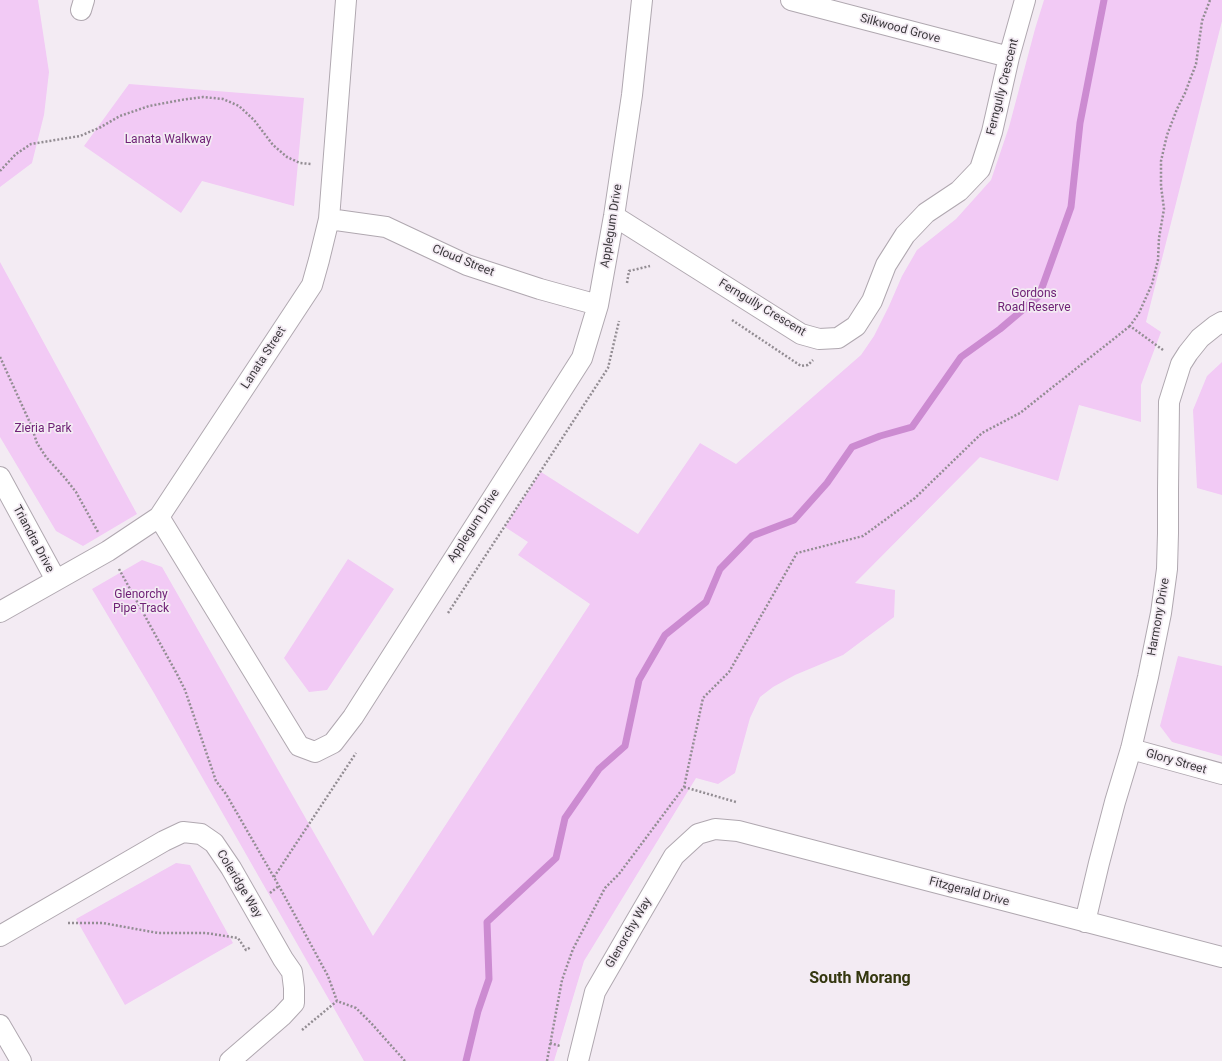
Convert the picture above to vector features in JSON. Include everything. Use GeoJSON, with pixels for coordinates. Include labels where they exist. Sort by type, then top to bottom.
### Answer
{"type":"FeatureCollection","features":[{"type":"Feature","properties":{"kind":"street","name":"Lanata Street"},"geometry":{"type":"LineString","coordinates":[[0,612],[108,551],[159,517],[312,284],[329,219],[346,0]]}},
{"type":"Feature","properties":{"kind":"street","name":"Applegum Drive"},"geometry":{"type":"LineString","coordinates":[[159,517],[300,746],[315,752],[334,743],[353,717],[582,358],[598,305],[614,216],[632,95],[642,0]]}},
{"type":"Feature","properties":{"kind":"street","name":"Silkwood Grove"},"geometry":{"type":"LineString","coordinates":[[791,0],[1009,57]]}},
{"type":"Feature","properties":{"kind":"street","name":"Ferngully Crescent"},"geometry":{"type":"LineString","coordinates":[[614,216],[801,334],[819,339],[838,338],[856,326],[872,301],[886,265],[905,236],[926,213],[959,191],[980,169],[992,132],[1009,57],[1025,0]]}},
{"type":"Feature","properties":{"kind":"street","name":"Cloud Street"},"geometry":{"type":"LineString","coordinates":[[329,219],[386,228],[467,266],[540,289],[598,305]]}},
{"type":"Feature","properties":{"kind":"street","name":"Harmony Drive"},"geometry":{"type":"LineString","coordinates":[[1085,922],[1115,802],[1131,749],[1161,614],[1167,569],[1169,402],[1181,364],[1200,338],[1222,322]]}},
{"type":"Feature","properties":{"kind":"street","name":"Triandra Drive"},"geometry":{"type":"LineString","coordinates":[[0,477],[56,580]]}},
{"type":"Feature","properties":{"kind":"street","name":"Glory Street"},"geometry":{"type":"LineString","coordinates":[[1131,749],[1222,774]]}},
{"type":"Feature","properties":{"kind":"street","name":"Fitzgerald Drive"},"geometry":{"type":"LineString","coordinates":[[715,829],[738,831],[1222,958]]}},
{"type":"Feature","properties":{"kind":"street","name":"Glenorchy Way"},"geometry":{"type":"LineString","coordinates":[[578,1061],[595,992],[674,856],[698,834],[715,829]]}},
{"type":"Feature","properties":{"kind":"street","name":"Coleridge Way"},"geometry":{"type":"LineString","coordinates":[[0,936],[164,841],[183,832],[201,834],[214,843],[231,868],[292,972],[294,1003],[282,1016],[230,1061]]}},
{"type":"Feature","properties":{"kind":"street"},"geometry":{"type":"LineString","coordinates":[[0,1025],[21,1061]]}},
{"type":"Feature","properties":{"kind":"path"},"geometry":{"type":"LineString","coordinates":[[547,1061],[562,980],[573,949],[605,888],[619,874],[684,787],[703,698],[728,672],[797,553],[863,536],[915,498],[982,434],[1020,413],[1130,326],[1139,313],[1152,284],[1158,260],[1159,238],[1164,208],[1161,186],[1161,162],[1167,135],[1196,64],[1202,22],[1210,0]]}},
{"type":"Feature","properties":{"kind":"path"},"geometry":{"type":"LineString","coordinates":[[0,171],[16,154],[31,144],[80,136],[101,127],[120,116],[149,106],[203,97],[223,99],[239,106],[254,120],[273,145],[287,157],[300,163],[333,166]]}},
{"type":"Feature","properties":{"kind":"path"},"geometry":{"type":"LineString","coordinates":[[626,286],[629,271],[651,266]]}},
{"type":"Feature","properties":{"kind":"path"},"geometry":{"type":"LineString","coordinates":[[445,618],[608,368],[620,316]]}},
{"type":"Feature","properties":{"kind":"path"},"geometry":{"type":"LineString","coordinates":[[730,318],[801,366],[808,365],[812,362],[819,339]]}},
{"type":"Feature","properties":{"kind":"path"},"geometry":{"type":"LineString","coordinates":[[1130,326],[1181,364]]}},
{"type":"Feature","properties":{"kind":"path"},"geometry":{"type":"LineString","coordinates":[[0,357],[31,425],[37,443],[46,458],[76,492],[182,684],[216,781],[226,794],[274,877],[328,976],[337,1001],[356,1008],[405,1061]]}},
{"type":"Feature","properties":{"kind":"path"},"geometry":{"type":"LineString","coordinates":[[274,877],[360,748]]}},
{"type":"Feature","properties":{"kind":"path"},"geometry":{"type":"LineString","coordinates":[[684,787],[736,802]]}},
{"type":"Feature","properties":{"kind":"path"},"geometry":{"type":"LineString","coordinates":[[40,912],[63,923],[103,923],[158,933],[206,933],[238,938],[246,950],[270,935]]}},
{"type":"Feature","properties":{"kind":"green space"},"geometry":{"type":"Polygon","coordinates":[[[0,0],[38,0],[49,72],[44,115],[32,163],[0,187],[0,0]]]}},
{"type":"Feature","properties":{"kind":"green space","name":"Gordons Road Reserve"},"geometry":{"type":"Polygon","coordinates":[[[1044,0],[1222,0],[1222,21],[1146,322],[1161,332],[1141,385],[1141,422],[1079,405],[1058,481],[980,457],[855,583],[895,590],[894,617],[843,655],[795,675],[773,687],[760,697],[750,718],[735,773],[718,784],[696,778],[584,961],[554,1061],[364,1061],[154,693],[92,589],[142,560],[162,567],[373,936],[590,604],[518,555],[528,542],[505,527],[541,472],[638,534],[700,443],[736,464],[861,355],[874,336],[902,276],[917,250],[956,219],[991,180],[1009,127],[1044,0]]]}},
{"type":"Feature","properties":{"kind":"green space","name":"Lanata Walkway"},"geometry":{"type":"Polygon","coordinates":[[[129,84],[304,98],[294,206],[202,181],[181,213],[84,146],[129,84]]]}},
{"type":"Feature","properties":{"kind":"green space","name":"Zieria Park"},"geometry":{"type":"Polygon","coordinates":[[[0,262],[137,514],[83,546],[56,531],[0,437],[0,262]]]}},
{"type":"Feature","properties":{"kind":"green space"},"geometry":{"type":"Polygon","coordinates":[[[1222,362],[1222,495],[1197,488],[1193,410],[1207,376],[1222,362]]]}},
{"type":"Feature","properties":{"kind":"green space"},"geometry":{"type":"Polygon","coordinates":[[[348,559],[394,589],[327,690],[309,692],[284,658],[348,559]]]}},
{"type":"Feature","properties":{"kind":"green space"},"geometry":{"type":"Polygon","coordinates":[[[1178,656],[1222,666],[1222,756],[1172,742],[1160,726],[1178,656]]]}},
{"type":"Feature","properties":{"kind":"green space"},"geometry":{"type":"Polygon","coordinates":[[[176,863],[190,865],[233,943],[125,1005],[76,919],[176,863]]]}},
{"type":"Feature","properties":{"kind":"waterway"},"geometry":{"type":"LineString","coordinates":[[466,1061],[478,1011],[489,979],[487,922],[556,858],[565,818],[599,769],[625,746],[639,680],[665,635],[706,602],[720,569],[752,536],[794,520],[827,483],[852,447],[880,436],[912,427],[961,357],[1000,329],[1039,296],[1071,207],[1080,123],[1104,0]]}},
{"type":"Feature","properties":{"kind":"district","name":"South Morang"},"geometry":{"type":"Point","coordinates":[860,979]}},
{"type":"Feature","properties":{"kind":"park label","name":"Glenorchy Pipe Track"},"geometry":{"type":"Point","coordinates":[141,602]}}]}
